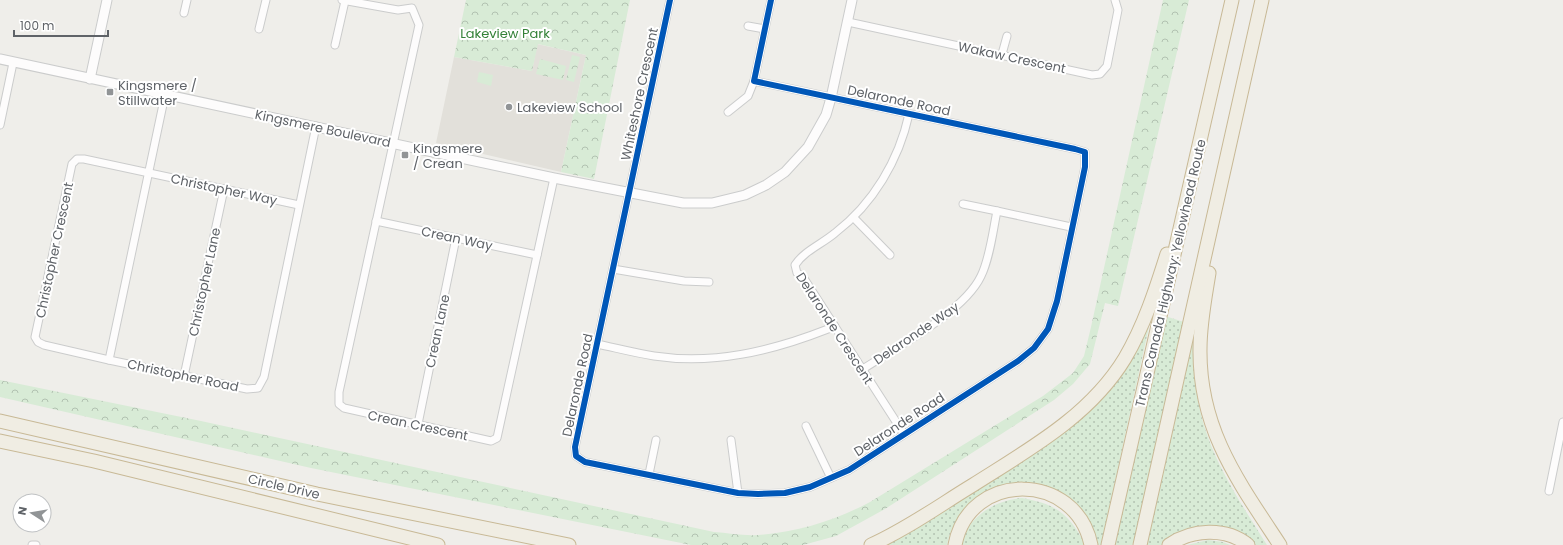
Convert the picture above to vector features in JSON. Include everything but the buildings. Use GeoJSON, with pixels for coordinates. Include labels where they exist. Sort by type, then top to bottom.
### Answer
{"type":"FeatureCollection","features":[{"type":"Feature","properties":{"kind":"highway","name":"Trans Canada Highway: Yellowhead Route"},"geometry":{"type":"LineString","coordinates":[[1108,545],[1232,0]]}},
{"type":"Feature","properties":{"kind":"highway"},"geometry":{"type":"LineString","coordinates":[[1140,545],[1262,0]]}},
{"type":"Feature","properties":{"kind":"highway"},"geometry":{"type":"LineString","coordinates":[[871,545],[925,514],[1052,434],[1079,411],[1106,384],[1124,359],[1139,330],[1193,176]]}},
{"type":"Feature","properties":{"kind":"highway"},"geometry":{"type":"LineString","coordinates":[[1222,178],[1201,329],[1200,361],[1204,398],[1211,425],[1229,464],[1280,545]]}},
{"type":"Feature","properties":{"kind":"highway","name":"Circle Drive"},"geometry":{"type":"LineString","coordinates":[[0,421],[316,494],[569,545]]}},
{"type":"Feature","properties":{"kind":"highway","name":"Circle Drive"},"geometry":{"type":"LineString","coordinates":[[0,441],[94,461],[438,545]]}},
{"type":"Feature","properties":{"kind":"highway"},"geometry":{"type":"LineString","coordinates":[[955,545],[962,526],[980,504],[1004,491],[1018,488],[1047,493],[1070,506],[1086,528],[1091,545]]}},
{"type":"Feature","properties":{"kind":"highway"},"geometry":{"type":"LineString","coordinates":[[1170,545],[1183,538],[1204,533],[1226,534],[1248,545]]}},
{"type":"Feature","properties":{"kind":"street"},"geometry":{"type":"LineString","coordinates":[[90,79],[107,0]]}},
{"type":"Feature","properties":{"kind":"street"},"geometry":{"type":"LineString","coordinates":[[184,13],[187,0]]}},
{"type":"Feature","properties":{"kind":"street"},"geometry":{"type":"LineString","coordinates":[[259,29],[266,0]]}},
{"type":"Feature","properties":{"kind":"street"},"geometry":{"type":"LineString","coordinates":[[335,45],[344,0]]}},
{"type":"Feature","properties":{"kind":"street","name":"Crean Crescent"},"geometry":{"type":"LineString","coordinates":[[344,0],[398,10],[412,8],[419,25],[392,143],[340,392],[339,404],[348,410],[491,441],[497,438],[554,178]]}},
{"type":"Feature","properties":{"kind":"street","name":"Whiteshore Crescent"},"geometry":{"type":"LineString","coordinates":[[629,192],[670,0]]}},
{"type":"Feature","properties":{"kind":"street"},"geometry":{"type":"LineString","coordinates":[[728,112],[748,96],[754,81],[771,0]]}},
{"type":"Feature","properties":{"kind":"street","name":"Kingsmere Boulevard"},"geometry":{"type":"LineString","coordinates":[[0,59],[554,178],[683,203],[712,203],[745,195],[766,185],[785,172],[798,160],[808,147],[818,132],[826,115],[852,0]]}},
{"type":"Feature","properties":{"kind":"street","name":"Wakaw Crescent"},"geometry":{"type":"LineString","coordinates":[[848,22],[1002,54],[1092,75],[1100,74],[1106,66],[1118,10],[1115,0]]}},
{"type":"Feature","properties":{"kind":"street"},"geometry":{"type":"LineString","coordinates":[[748,26],[765,29]]}},
{"type":"Feature","properties":{"kind":"street"},"geometry":{"type":"LineString","coordinates":[[1002,54],[1007,36]]}},
{"type":"Feature","properties":{"kind":"street"},"geometry":{"type":"LineString","coordinates":[[0,125],[13,63]]}},
{"type":"Feature","properties":{"kind":"street","name":"Delaronde Road"},"geometry":{"type":"LineString","coordinates":[[629,192],[575,447],[576,456],[585,462],[738,493],[785,493],[810,487],[849,470],[1018,361],[1034,348],[1048,329],[1057,301],[1071,228],[1085,167],[1085,152],[754,81]]}},
{"type":"Feature","properties":{"kind":"street","name":"Christopher Road"},"geometry":{"type":"LineString","coordinates":[[165,95],[109,360],[247,389],[258,388],[264,377],[316,126]]}},
{"type":"Feature","properties":{"kind":"street","name":"Delaronde Crescent"},"geometry":{"type":"LineString","coordinates":[[904,434],[803,277],[797,273],[795,265],[800,258],[835,234],[854,218],[890,166],[900,144],[909,114]]}},
{"type":"Feature","properties":{"kind":"street","name":"Christopher Crescent"},"geometry":{"type":"LineString","coordinates":[[109,360],[44,345],[38,342],[35,337],[72,164],[77,159],[84,159],[149,173]]}},
{"type":"Feature","properties":{"kind":"street","name":"Christopher Way"},"geometry":{"type":"LineString","coordinates":[[149,173],[299,205]]}},
{"type":"Feature","properties":{"kind":"street","name":"Christopher Lane"},"geometry":{"type":"LineString","coordinates":[[184,376],[224,189]]}},
{"type":"Feature","properties":{"kind":"street"},"geometry":{"type":"LineString","coordinates":[[963,204],[1071,228]]}},
{"type":"Feature","properties":{"kind":"street","name":"Delaronde Way"},"geometry":{"type":"LineString","coordinates":[[863,369],[946,315],[967,298],[982,276],[996,211]]}},
{"type":"Feature","properties":{"kind":"street"},"geometry":{"type":"LineString","coordinates":[[854,218],[890,255]]}},
{"type":"Feature","properties":{"kind":"street","name":"Crean Way"},"geometry":{"type":"LineString","coordinates":[[376,221],[537,255]]}},
{"type":"Feature","properties":{"kind":"street","name":"Crean Lane"},"geometry":{"type":"LineString","coordinates":[[418,424],[456,238]]}},
{"type":"Feature","properties":{"kind":"street"},"geometry":{"type":"LineString","coordinates":[[613,269],[684,281],[709,282]]}},
{"type":"Feature","properties":{"kind":"street"},"geometry":{"type":"LineString","coordinates":[[597,344],[655,356],[687,359],[721,358],[753,353],[780,346],[828,329],[834,325]]}},
{"type":"Feature","properties":{"kind":"street"},"geometry":{"type":"LineString","coordinates":[[1549,491],[1563,422]]}},
{"type":"Feature","properties":{"kind":"street"},"geometry":{"type":"LineString","coordinates":[[806,426],[831,478]]}},
{"type":"Feature","properties":{"kind":"street"},"geometry":{"type":"LineString","coordinates":[[649,474],[656,440]]}},
{"type":"Feature","properties":{"kind":"street"},"geometry":{"type":"LineString","coordinates":[[731,440],[738,493]]}},
{"type":"Feature","properties":{"kind":"shaded area","name":"Lakeview School"},"geometry":{"type":"Polygon","coordinates":[[[537,44],[586,55],[561,172],[436,143],[454,57],[532,71],[537,44]]]}},
{"type":"Feature","properties":{"kind":"green space","name":"Lakeview Park"},"geometry":{"type":"Polygon","coordinates":[[[466,0],[630,0],[594,179],[561,172],[586,55],[538,44],[532,71],[454,57],[466,0]]]}},
{"type":"Feature","properties":{"kind":"green space"},"geometry":{"type":"Polygon","coordinates":[[[1163,0],[1189,0],[1118,306],[1105,303],[1090,364],[1073,384],[1054,400],[885,509],[836,536],[803,545],[691,545],[311,468],[0,397],[0,380],[201,421],[714,532],[747,535],[773,534],[802,528],[829,520],[870,502],[1043,396],[1073,373],[1084,356],[1163,0]]]}},
{"type":"Feature","properties":{"kind":"green space"},"geometry":{"type":"Polygon","coordinates":[[[572,55],[580,57],[574,82],[566,80],[572,55]]]}},
{"type":"Feature","properties":{"kind":"green space"},"geometry":{"type":"Polygon","coordinates":[[[540,59],[566,66],[563,80],[536,74],[540,59]]]}},
{"type":"Feature","properties":{"kind":"green space"},"geometry":{"type":"Polygon","coordinates":[[[479,72],[493,75],[491,86],[477,82],[479,72]]]}},
{"type":"Feature","properties":{"kind":"green space"},"geometry":{"type":"Polygon","coordinates":[[[1165,316],[1184,322],[1135,538],[1132,545],[1115,545],[1165,316]]]}},
{"type":"Feature","properties":{"kind":"green space"},"geometry":{"type":"Polygon","coordinates":[[[1150,322],[1101,545],[1095,545],[1092,534],[1040,487],[1037,485],[1011,484],[998,487],[975,500],[957,521],[951,532],[947,545],[882,545],[1064,430],[1150,322]]]}},
{"type":"Feature","properties":{"kind":"green space"},"geometry":{"type":"Polygon","coordinates":[[[1195,333],[1194,365],[1197,394],[1211,445],[1235,494],[1267,545],[1254,545],[1248,540],[1177,535],[1162,545],[1145,545],[1185,370],[1195,333]]]}},
{"type":"Feature","properties":{"kind":"green space"},"geometry":{"type":"Polygon","coordinates":[[[1022,498],[1034,500],[1053,507],[1061,512],[1074,525],[1085,545],[960,545],[969,526],[976,518],[992,506],[1012,499],[1022,498]]]}},
{"type":"Feature","properties":{"kind":"green space"},"geometry":{"type":"Polygon","coordinates":[[[1208,540],[1223,542],[1230,545],[1187,545],[1208,540]]]}},
{"type":"Feature","properties":{"kind":"cycle path"},"geometry":{"type":"LineString","coordinates":[[670,0],[575,447],[576,456],[585,462],[738,493],[758,494],[785,493],[810,487],[849,470],[1018,361],[1034,348],[1048,329],[1057,301],[1085,167],[1085,152],[1075,149],[754,81],[771,0]]}},
{"type":"Feature","properties":{"kind":"place","name":"Kingsmere / Stillwater"},"geometry":{"type":"Point","coordinates":[110,92]}},
{"type":"Feature","properties":{"kind":"place","name":"Lakeview School"},"geometry":{"type":"Point","coordinates":[509,107]}},
{"type":"Feature","properties":{"kind":"place","name":"Kingsmere / Crean"},"geometry":{"type":"Point","coordinates":[405,155]}}]}
